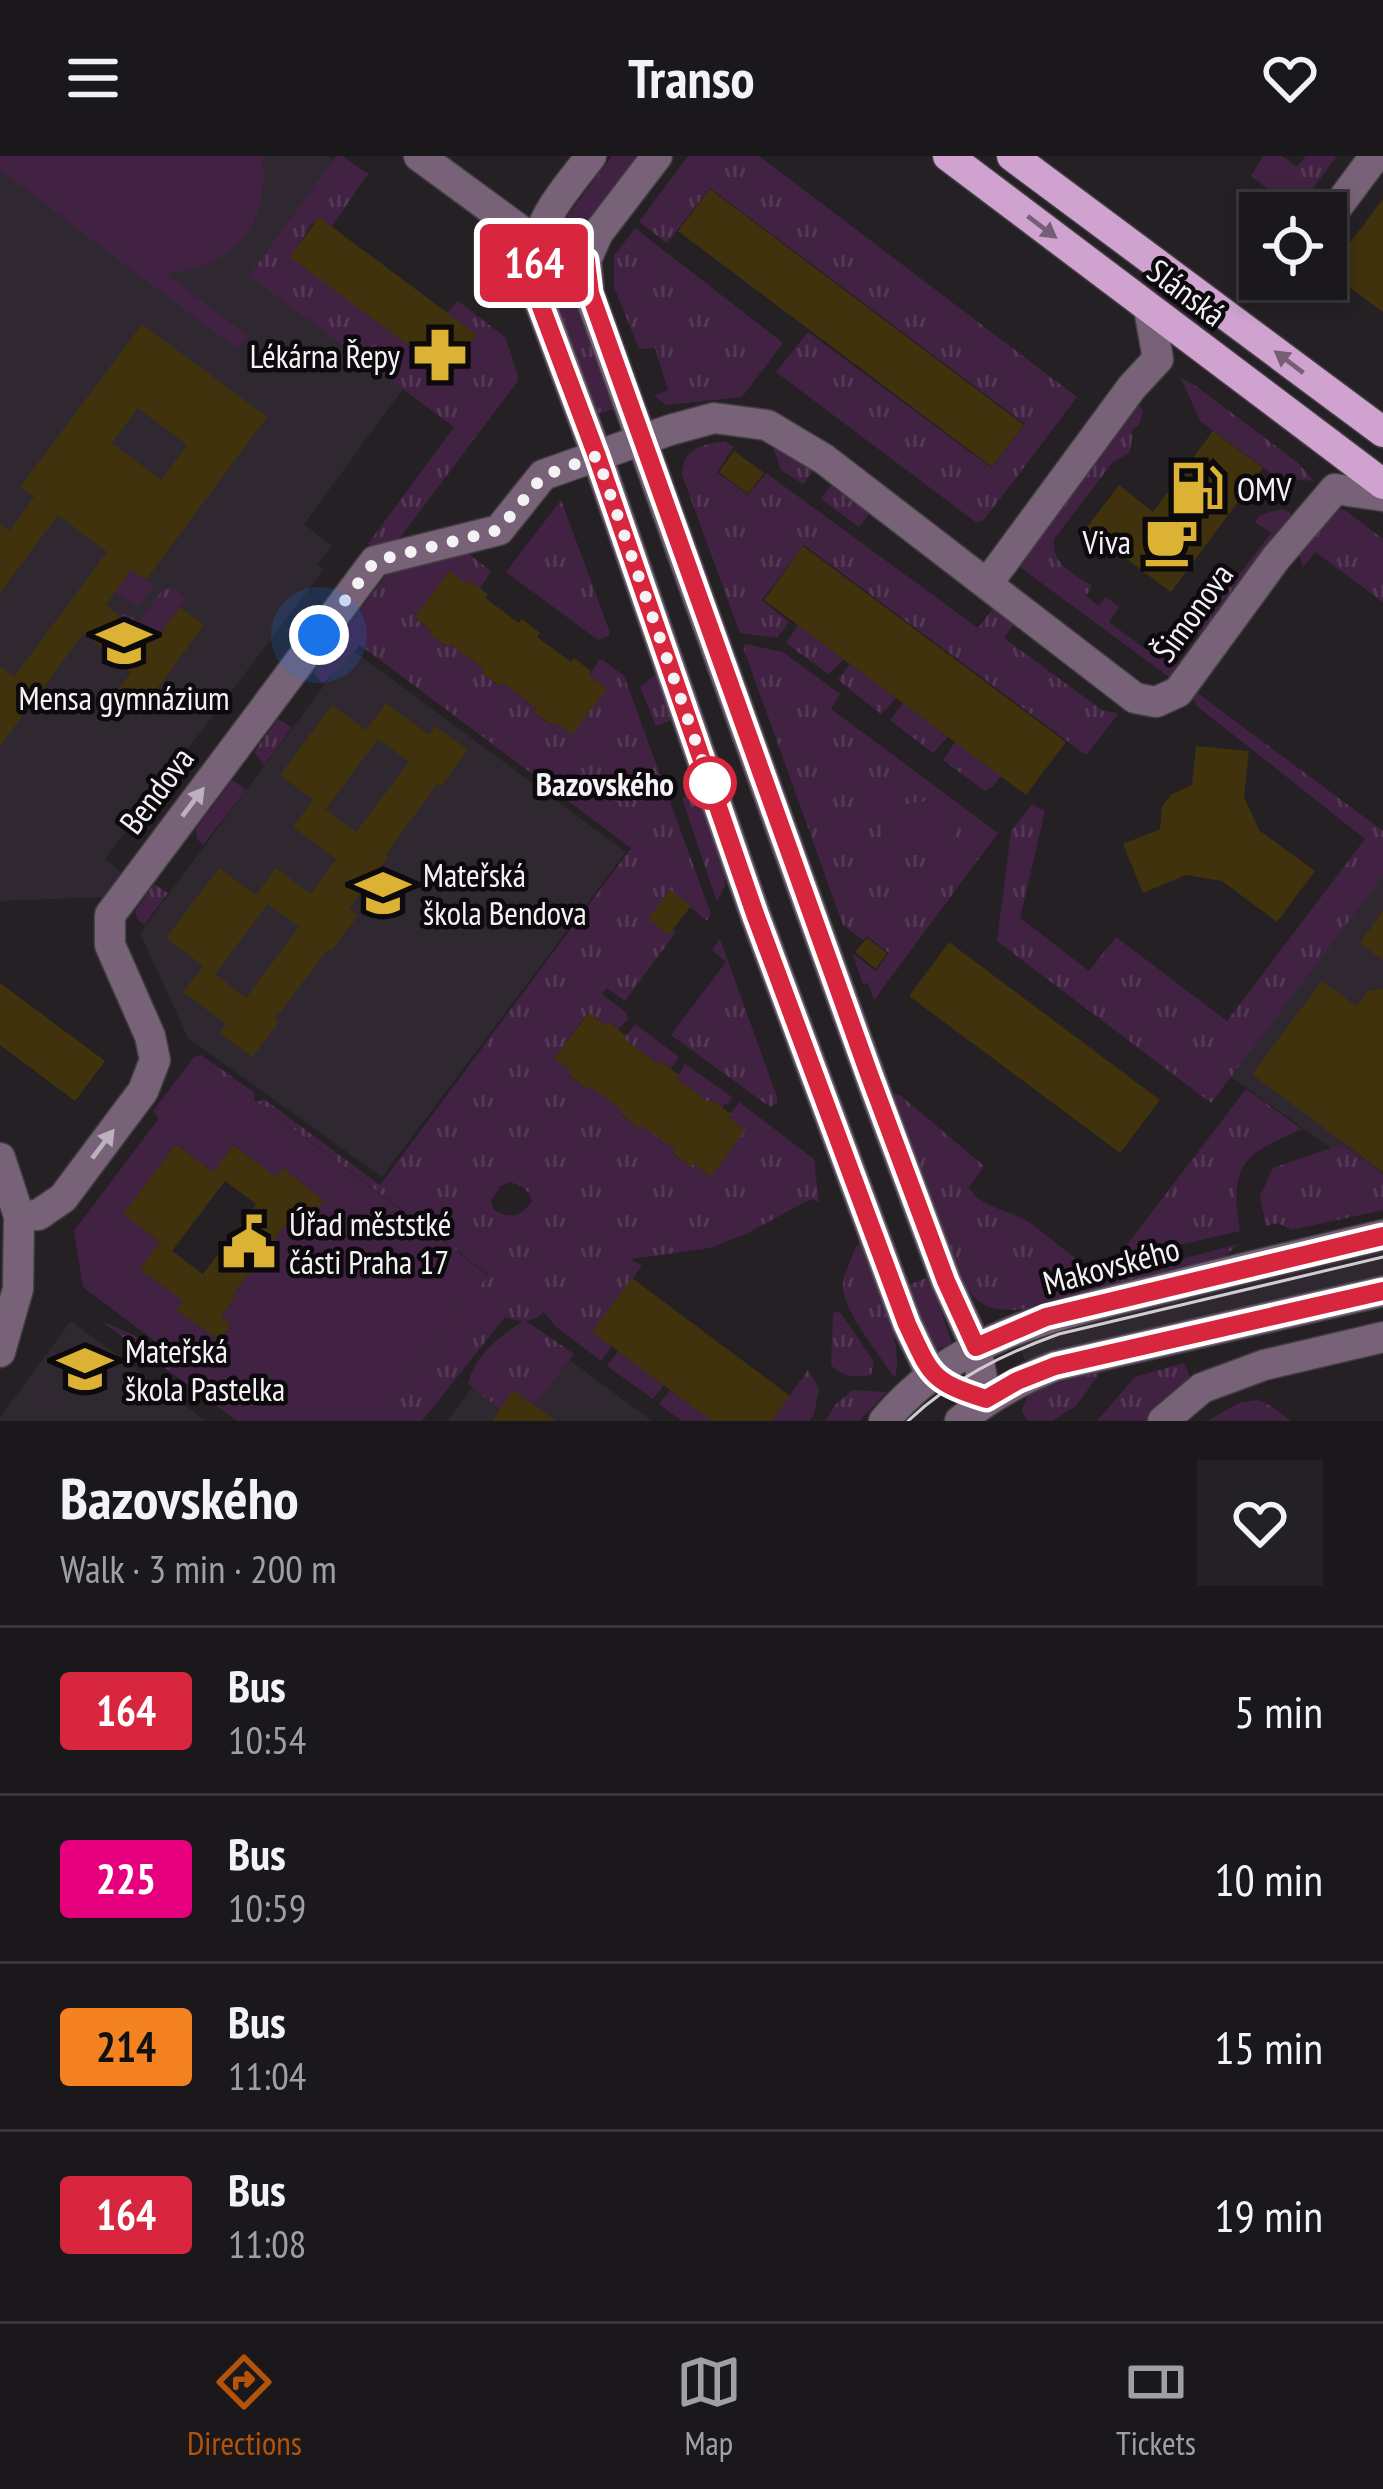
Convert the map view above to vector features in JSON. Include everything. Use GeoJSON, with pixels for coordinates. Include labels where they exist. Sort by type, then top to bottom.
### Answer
{"type":"FeatureCollection","features":[{"type":"Feature","properties":{"kind":"main road","name":"Slánská"},"geometry":{"type":"LineString","coordinates":[[948,156],[1383,484]]}},
{"type":"Feature","properties":{"kind":"main road","name":"Slánská"},"geometry":{"type":"LineString","coordinates":[[1012,156],[1383,432]]}},
{"type":"Feature","properties":{"kind":"street"},"geometry":{"type":"LineString","coordinates":[[418,156],[535,241],[586,260]]}},
{"type":"Feature","properties":{"kind":"street"},"geometry":{"type":"LineString","coordinates":[[591,156],[553,206],[535,241],[537,296],[907,1324],[931,1374],[986,1399]]}},
{"type":"Feature","properties":{"kind":"street"},"geometry":{"type":"LineString","coordinates":[[658,156],[598,233],[586,260],[590,293],[869,1074],[946,1281],[976,1347],[986,1399]]}},
{"type":"Feature","properties":{"kind":"street"},"geometry":{"type":"LineString","coordinates":[[1347,194],[1375,156]]}},
{"type":"Feature","properties":{"kind":"street"},"geometry":{"type":"LineString","coordinates":[[987,584],[1157,358],[1149,309]]}},
{"type":"Feature","properties":{"kind":"street","name":"Šimonova"},"geometry":{"type":"LineString","coordinates":[[597,456],[714,418],[766,425],[824,459],[1135,698],[1156,702],[1178,692],[1276,559],[1335,489],[1383,496]]}},
{"type":"Feature","properties":{"kind":"street","name":"Bendova"},"geometry":{"type":"LineString","coordinates":[[19,1216],[38,1215],[63,1198],[143,1091],[155,1060],[110,945],[110,915],[375,561],[499,530],[543,476],[597,456]]}},
{"type":"Feature","properties":{"kind":"street"},"geometry":{"type":"LineString","coordinates":[[0,1158],[19,1216],[18,1289],[0,1352]]}},
{"type":"Feature","properties":{"kind":"street","name":"Makovského"},"geometry":{"type":"LineString","coordinates":[[884,1421],[931,1374],[976,1347],[1046,1317],[1383,1235]]}},
{"type":"Feature","properties":{"kind":"street"},"geometry":{"type":"LineString","coordinates":[[960,1421],[1017,1381],[1055,1366],[1383,1291]]}},
{"type":"Feature","properties":{"kind":"street"},"geometry":{"type":"LineString","coordinates":[[1163,1421],[1202,1388],[1264,1365],[1383,1337]]}},
{"type":"Feature","properties":{"kind":"shaded area"},"geometry":{"type":"Polygon","coordinates":[[[0,156],[327,156],[333,161],[249,276],[403,389],[304,524],[332,546],[317,565],[323,570],[105,859],[125,875],[109,897],[0,901],[0,156]]]}},
{"type":"Feature","properties":{"kind":"shaded area","name":"Mateřská škola Bendova"},"geometry":{"type":"Polygon","coordinates":[[[351,649],[626,852],[382,1177],[188,1038],[140,933],[351,649]]]}},
{"type":"Feature","properties":{"kind":"shaded area"},"geometry":{"type":"Polygon","coordinates":[[[1383,872],[1383,1174],[1342,1144],[1331,1148],[1231,1077],[1383,872]]]}},
{"type":"Feature","properties":{"kind":"shaded area"},"geometry":{"type":"Polygon","coordinates":[[[1383,1250],[1383,1275],[1026,1362],[1019,1345],[1064,1325],[1383,1250]]]}},
{"type":"Feature","properties":{"kind":"shaded area","name":"Mateřská škola Pastelka"},"geometry":{"type":"Polygon","coordinates":[[[71,1321],[206,1421],[0,1421],[71,1321]]]}},
{"type":"Feature","properties":{"kind":"shaded area"},"geometry":{"type":"Polygon","coordinates":[[[505,1344],[563,1355],[652,1421],[447,1421],[505,1344]]]}},
{"type":"Feature","properties":{"kind":"green space"},"geometry":{"type":"Polygon","coordinates":[[[0,156],[262,156],[260,203],[242,239],[210,263],[165,273],[248,336],[237,349],[0,170],[0,156]]]}},
{"type":"Feature","properties":{"kind":"green space"},"geometry":{"type":"Polygon","coordinates":[[[336,156],[368,174],[332,226],[319,218],[291,257],[447,374],[477,335],[447,313],[458,301],[505,337],[518,376],[399,539],[373,546],[368,544],[454,427],[249,276],[336,156]]]}},
{"type":"Feature","properties":{"kind":"green space"},"geometry":{"type":"Polygon","coordinates":[[[612,156],[640,156],[586,229],[566,218],[612,156]]]}},
{"type":"Feature","properties":{"kind":"green space"},"geometry":{"type":"Polygon","coordinates":[[[688,156],[759,156],[1077,397],[984,520],[977,523],[776,372],[808,332],[992,468],[1025,424],[710,188],[667,243],[639,222],[688,156]]]}},
{"type":"Feature","properties":{"kind":"green space"},"geometry":{"type":"Polygon","coordinates":[[[1263,156],[1282,156],[1297,167],[1306,156],[1337,156],[1310,192],[1272,192],[1251,176],[1263,156]]]}},
{"type":"Feature","properties":{"kind":"green space"},"geometry":{"type":"Polygon","coordinates":[[[635,228],[783,343],[742,397],[666,405],[654,396],[668,390],[655,348],[639,349],[614,287],[614,256],[635,228]]]}},
{"type":"Feature","properties":{"kind":"green space"},"geometry":{"type":"Polygon","coordinates":[[[569,281],[615,408],[593,416],[551,301],[551,286],[569,281]]]}},
{"type":"Feature","properties":{"kind":"green space"},"geometry":{"type":"Polygon","coordinates":[[[1181,378],[1298,463],[1314,481],[1271,473],[1200,421],[1181,378]]]}},
{"type":"Feature","properties":{"kind":"green space"},"geometry":{"type":"Polygon","coordinates":[[[1134,406],[1143,412],[1133,429],[1130,453],[1113,462],[1054,539],[1054,548],[1065,567],[1092,586],[1086,596],[1099,606],[1106,597],[1119,607],[1109,622],[1145,649],[1156,635],[1174,648],[1179,661],[1169,677],[1017,565],[1134,406]]]}},
{"type":"Feature","properties":{"kind":"green space"},"geometry":{"type":"Polygon","coordinates":[[[725,441],[734,447],[717,472],[748,495],[766,473],[978,628],[996,605],[1016,621],[1004,638],[1103,711],[1119,713],[1086,755],[804,545],[762,600],[789,622],[777,638],[740,633],[682,475],[690,453],[725,441]]]}},
{"type":"Feature","properties":{"kind":"green space"},"geometry":{"type":"Polygon","coordinates":[[[771,441],[814,470],[803,484],[781,470],[771,441]]]}},
{"type":"Feature","properties":{"kind":"green space"},"geometry":{"type":"Polygon","coordinates":[[[832,484],[870,512],[859,527],[821,499],[832,484]]]}},
{"type":"Feature","properties":{"kind":"green space"},"geometry":{"type":"Polygon","coordinates":[[[561,500],[609,630],[609,636],[598,640],[506,572],[561,500]]]}},
{"type":"Feature","properties":{"kind":"green space"},"geometry":{"type":"Polygon","coordinates":[[[1333,506],[1383,539],[1383,602],[1315,552],[1303,567],[1298,550],[1333,506]]]}},
{"type":"Feature","properties":{"kind":"green space"},"geometry":{"type":"Polygon","coordinates":[[[1282,509],[1291,517],[1202,635],[1184,630],[1179,620],[1220,564],[1238,576],[1271,533],[1255,522],[1260,515],[1282,509]]]}},
{"type":"Feature","properties":{"kind":"green space"},"geometry":{"type":"Polygon","coordinates":[[[465,551],[491,571],[480,589],[470,581],[415,618],[447,647],[450,644],[484,669],[482,673],[499,686],[503,683],[536,708],[534,712],[551,725],[555,722],[571,734],[606,688],[589,676],[599,660],[624,676],[711,914],[707,921],[670,890],[669,934],[676,932],[625,1001],[607,988],[602,994],[626,1012],[628,1019],[618,1029],[588,1013],[554,1059],[572,1072],[569,1076],[623,1110],[621,1115],[675,1149],[673,1154],[710,1176],[745,1130],[728,1117],[739,1102],[814,1159],[819,1203],[805,1202],[710,1248],[631,1259],[642,1266],[593,1331],[612,1346],[601,1361],[544,1312],[526,1321],[574,1354],[534,1405],[513,1391],[516,1421],[468,1384],[489,1348],[522,1322],[505,1317],[422,1421],[379,1421],[488,1274],[257,1102],[264,1099],[380,1185],[631,848],[360,645],[323,684],[314,673],[316,668],[394,565],[465,551]],[[510,1182],[500,1186],[491,1201],[493,1209],[509,1216],[532,1201],[524,1188],[510,1182]]]}},
{"type":"Feature","properties":{"kind":"green space"},"geometry":{"type":"Polygon","coordinates":[[[131,570],[154,587],[138,606],[114,593],[131,570]]]}},
{"type":"Feature","properties":{"kind":"green space"},"geometry":{"type":"Polygon","coordinates":[[[174,588],[186,598],[153,643],[121,617],[125,612],[139,622],[163,590],[174,588]]]}},
{"type":"Feature","properties":{"kind":"green space"},"geometry":{"type":"Polygon","coordinates":[[[798,625],[844,659],[828,674],[786,643],[798,625]]]}},
{"type":"Feature","properties":{"kind":"green space"},"geometry":{"type":"Polygon","coordinates":[[[743,647],[783,652],[840,694],[831,709],[998,833],[874,1000],[852,953],[876,971],[889,953],[843,925],[743,647]]]}},
{"type":"Feature","properties":{"kind":"green space"},"geometry":{"type":"Polygon","coordinates":[[[850,664],[896,698],[881,714],[838,680],[850,664]]]}},
{"type":"Feature","properties":{"kind":"green space"},"geometry":{"type":"Polygon","coordinates":[[[655,675],[672,720],[656,726],[640,687],[655,675]]]}},
{"type":"Feature","properties":{"kind":"green space"},"geometry":{"type":"Polygon","coordinates":[[[1196,692],[1383,831],[1383,876],[1211,1103],[997,941],[1011,831],[1032,804],[1045,811],[1020,918],[1089,971],[1116,937],[1227,1021],[1365,839],[1197,706],[1192,697],[1196,692]]]}},
{"type":"Feature","properties":{"kind":"green space"},"geometry":{"type":"Polygon","coordinates":[[[903,703],[948,737],[933,753],[890,720],[903,703]]]}},
{"type":"Feature","properties":{"kind":"green space"},"geometry":{"type":"Polygon","coordinates":[[[278,719],[292,727],[264,765],[254,752],[278,719]]]}},
{"type":"Feature","properties":{"kind":"green space"},"geometry":{"type":"Polygon","coordinates":[[[955,742],[1001,776],[992,787],[985,791],[943,760],[955,742]]]}},
{"type":"Feature","properties":{"kind":"green space"},"geometry":{"type":"Polygon","coordinates":[[[232,780],[246,790],[203,845],[196,829],[232,780]]]}},
{"type":"Feature","properties":{"kind":"green space"},"geometry":{"type":"Polygon","coordinates":[[[698,792],[724,868],[725,885],[717,902],[682,798],[698,792]]]}},
{"type":"Feature","properties":{"kind":"green space"},"geometry":{"type":"Polygon","coordinates":[[[950,797],[956,844],[886,854],[881,808],[950,797]]]}},
{"type":"Feature","properties":{"kind":"green space"},"geometry":{"type":"Polygon","coordinates":[[[154,884],[168,893],[144,925],[135,911],[154,884]]]}},
{"type":"Feature","properties":{"kind":"green space"},"geometry":{"type":"Polygon","coordinates":[[[720,939],[777,1097],[770,1107],[671,1035],[726,962],[712,950],[720,939]]]}},
{"type":"Feature","properties":{"kind":"green space"},"geometry":{"type":"Polygon","coordinates":[[[635,1024],[679,1057],[671,1068],[624,1039],[635,1024]]]}},
{"type":"Feature","properties":{"kind":"green space"},"geometry":{"type":"Polygon","coordinates":[[[201,1055],[255,1093],[254,1100],[202,1061],[159,1119],[153,1111],[194,1057],[201,1055]]]}},
{"type":"Feature","properties":{"kind":"green space"},"geometry":{"type":"Polygon","coordinates":[[[202,1061],[488,1275],[379,1421],[261,1421],[83,1287],[74,1231],[202,1061]],[[176,1144],[124,1214],[160,1242],[151,1262],[147,1260],[140,1269],[189,1292],[177,1310],[219,1340],[231,1325],[221,1317],[235,1299],[232,1296],[285,1225],[289,1227],[302,1209],[312,1216],[324,1201],[283,1168],[269,1185],[251,1158],[233,1145],[226,1154],[229,1157],[213,1172],[176,1144]]]}},
{"type":"Feature","properties":{"kind":"green space"},"geometry":{"type":"Polygon","coordinates":[[[685,1064],[732,1097],[727,1105],[723,1108],[713,1100],[710,1104],[676,1078],[685,1064]]]}},
{"type":"Feature","properties":{"kind":"green space"},"geometry":{"type":"Polygon","coordinates":[[[1246,1089],[1302,1129],[1266,1146],[1245,1164],[1237,1190],[1240,1231],[1126,1257],[1126,1246],[1246,1089]]]}},
{"type":"Feature","properties":{"kind":"green space"},"geometry":{"type":"Polygon","coordinates":[[[893,1093],[984,1166],[969,1187],[979,1199],[1031,1224],[1084,1263],[1138,1268],[1239,1244],[1220,1260],[1026,1309],[986,1305],[958,1276],[893,1093]]]}},
{"type":"Feature","properties":{"kind":"green space"},"geometry":{"type":"Polygon","coordinates":[[[1342,1144],[1383,1174],[1383,1210],[1292,1230],[1278,1223],[1266,1226],[1260,1196],[1273,1168],[1342,1144]]]}},
{"type":"Feature","properties":{"kind":"green space"},"geometry":{"type":"Polygon","coordinates":[[[861,1244],[892,1328],[895,1378],[854,1319],[844,1293],[845,1274],[861,1244]]]}},
{"type":"Feature","properties":{"kind":"green space"},"geometry":{"type":"Polygon","coordinates":[[[929,1277],[951,1340],[950,1345],[937,1349],[924,1333],[905,1286],[929,1277]]]}},
{"type":"Feature","properties":{"kind":"green space"},"geometry":{"type":"Polygon","coordinates":[[[836,1311],[874,1362],[871,1375],[849,1376],[831,1365],[836,1311]]]}},
{"type":"Feature","properties":{"kind":"green space"},"geometry":{"type":"Polygon","coordinates":[[[101,1321],[164,1348],[261,1421],[237,1421],[101,1321]]]}},
{"type":"Feature","properties":{"kind":"green space"},"geometry":{"type":"Polygon","coordinates":[[[618,1351],[664,1385],[653,1399],[607,1366],[618,1351]]]}},
{"type":"Feature","properties":{"kind":"green space"},"geometry":{"type":"Polygon","coordinates":[[[1184,1363],[1192,1381],[1150,1421],[1097,1421],[1135,1377],[1184,1363]]]}},
{"type":"Feature","properties":{"kind":"green space"},"geometry":{"type":"Polygon","coordinates":[[[808,1370],[819,1389],[809,1421],[771,1421],[808,1370]]]}},
{"type":"Feature","properties":{"kind":"green space"},"geometry":{"type":"Polygon","coordinates":[[[1102,1370],[1076,1406],[1052,1421],[1027,1421],[1022,1411],[1035,1390],[1102,1370]]]}},
{"type":"Feature","properties":{"kind":"green space"},"geometry":{"type":"Polygon","coordinates":[[[670,1390],[712,1421],[682,1421],[659,1404],[670,1390]]]}},
{"type":"Feature","properties":{"kind":"green space"},"geometry":{"type":"Polygon","coordinates":[[[853,1390],[887,1392],[859,1421],[825,1421],[836,1404],[853,1390]]]}},
{"type":"Feature","properties":{"kind":"green space"},"geometry":{"type":"Polygon","coordinates":[[[1257,1400],[1291,1421],[1207,1421],[1239,1403],[1257,1400]]]}},
{"type":"Feature","properties":{"kind":"building"},"geometry":{"type":"Polygon","coordinates":[[[710,189],[1024,425],[992,467],[678,231],[710,189]]]}},
{"type":"Feature","properties":{"kind":"building"},"geometry":{"type":"Polygon","coordinates":[[[1383,199],[1383,312],[1347,286],[1347,247],[1383,199]]]}},
{"type":"Feature","properties":{"kind":"building"},"geometry":{"type":"Polygon","coordinates":[[[319,217],[477,335],[447,374],[290,257],[319,217]]]}},
{"type":"Feature","properties":{"kind":"building"},"geometry":{"type":"Polygon","coordinates":[[[142,324],[267,417],[146,580],[131,570],[106,605],[153,643],[180,607],[204,625],[139,713],[115,695],[131,672],[84,633],[0,746],[0,666],[14,677],[107,552],[58,515],[0,593],[0,524],[9,531],[34,497],[20,487],[142,324]],[[138,408],[112,443],[161,480],[187,445],[138,408]]]}},
{"type":"Feature","properties":{"kind":"building"},"geometry":{"type":"Polygon","coordinates":[[[1213,431],[1263,468],[1171,592],[1101,540],[1097,547],[1081,535],[1119,485],[1153,512],[1213,431]]]}},
{"type":"Feature","properties":{"kind":"building"},"geometry":{"type":"Polygon","coordinates":[[[734,451],[764,473],[748,494],[719,472],[734,451]]]}},
{"type":"Feature","properties":{"kind":"building"},"geometry":{"type":"Polygon","coordinates":[[[803,546],[1066,742],[1026,795],[764,600],[803,546]]]}},
{"type":"Feature","properties":{"kind":"building"},"geometry":{"type":"Polygon","coordinates":[[[449,571],[488,594],[485,598],[519,623],[522,619],[540,633],[537,637],[571,662],[574,658],[607,688],[572,735],[534,712],[536,708],[482,673],[484,669],[450,644],[429,634],[432,631],[415,617],[449,571]]]}},
{"type":"Feature","properties":{"kind":"building"},"geometry":{"type":"Polygon","coordinates":[[[386,703],[429,735],[435,726],[468,750],[386,854],[389,856],[349,909],[358,916],[275,1019],[279,1022],[252,1057],[220,1033],[226,1024],[183,992],[203,966],[166,938],[219,868],[256,895],[276,868],[311,894],[336,859],[293,827],[313,800],[356,832],[409,762],[378,739],[326,809],[280,775],[332,705],[366,730],[386,703]],[[268,904],[215,974],[246,998],[299,927],[268,904]]]}},
{"type":"Feature","properties":{"kind":"building"},"geometry":{"type":"Polygon","coordinates":[[[1196,746],[1249,751],[1244,797],[1259,830],[1315,871],[1277,922],[1222,881],[1186,875],[1143,893],[1123,844],[1160,829],[1162,806],[1172,794],[1192,785],[1196,746]]]}},
{"type":"Feature","properties":{"kind":"building"},"geometry":{"type":"Polygon","coordinates":[[[670,890],[691,906],[669,935],[648,919],[670,890]]]}},
{"type":"Feature","properties":{"kind":"building"},"geometry":{"type":"Polygon","coordinates":[[[1383,911],[1383,960],[1360,943],[1383,911]]]}},
{"type":"Feature","properties":{"kind":"building"},"geometry":{"type":"Polygon","coordinates":[[[867,938],[887,953],[876,969],[855,952],[867,938]]]}},
{"type":"Feature","properties":{"kind":"building"},"geometry":{"type":"Polygon","coordinates":[[[949,942],[1160,1100],[1120,1153],[909,996],[949,942]]]}},
{"type":"Feature","properties":{"kind":"building"},"geometry":{"type":"Polygon","coordinates":[[[1322,981],[1356,1006],[1368,991],[1383,989],[1383,1172],[1252,1074],[1322,981]]]}},
{"type":"Feature","properties":{"kind":"building"},"geometry":{"type":"Polygon","coordinates":[[[0,983],[105,1061],[75,1101],[0,1045],[0,983]]]}},
{"type":"Feature","properties":{"kind":"building"},"geometry":{"type":"Polygon","coordinates":[[[589,1013],[606,1026],[609,1022],[658,1064],[661,1061],[679,1075],[676,1078],[731,1114],[728,1117],[745,1130],[711,1177],[694,1163],[691,1167],[641,1125],[639,1128],[606,1098],[587,1089],[554,1059],[589,1013]]]}},
{"type":"Feature","properties":{"kind":"building","name":"Úřad měststké části Praha 17"},"geometry":{"type":"Polygon","coordinates":[[[176,1144],[213,1172],[233,1145],[276,1177],[283,1168],[324,1201],[312,1217],[302,1209],[288,1228],[285,1225],[232,1296],[221,1317],[231,1325],[219,1340],[176,1310],[183,1301],[140,1269],[160,1242],[123,1214],[176,1144]],[[225,1181],[172,1251],[203,1274],[256,1204],[225,1181]]]}},
{"type":"Feature","properties":{"kind":"building"},"geometry":{"type":"Polygon","coordinates":[[[632,1278],[790,1396],[771,1421],[712,1421],[592,1332],[632,1278]]]}},
{"type":"Feature","properties":{"kind":"building"},"geometry":{"type":"Polygon","coordinates":[[[513,1390],[556,1421],[492,1421],[513,1390]]]}},
{"type":"Feature","properties":{"kind":"tram line"},"geometry":{"type":"LineString","coordinates":[[908,1421],[979,1370],[1059,1334],[1383,1257]]}},
{"type":"Feature","properties":{"kind":"bus line","name":"164"},"geometry":{"type":"LineString","coordinates":[[1383,1236],[1046,1317],[976,1347],[946,1281],[805,897],[590,293],[586,260],[535,241],[537,296],[755,914],[907,1324],[931,1374],[986,1399],[1055,1366],[1383,1291]]}},
{"type":"Feature","properties":{"kind":"place","name":"Lékárna Řepy"},"geometry":{"type":"Point","coordinates":[440,355]}},
{"type":"Feature","properties":{"kind":"place","name":"OMV"},"geometry":{"type":"Point","coordinates":[1197,488]}},
{"type":"Feature","properties":{"kind":"place","name":"Viva"},"geometry":{"type":"Point","coordinates":[1171,541]}},
{"type":"Feature","properties":{"kind":"place","name":"Mensa gymnázium"},"geometry":{"type":"Point","coordinates":[124,643]}},
{"type":"Feature","properties":{"kind":"place","name":"Bazovského"},"geometry":{"type":"Point","coordinates":[710,783]}},
{"type":"Feature","properties":{"kind":"place","name":"Mateřská škola Bendova"},"geometry":{"type":"Point","coordinates":[383,893]}},
{"type":"Feature","properties":{"kind":"place","name":"Úřad měststké části Praha 17"},"geometry":{"type":"Point","coordinates":[249,1242]}},
{"type":"Feature","properties":{"kind":"place","name":"Mateřská škola Pastelka"},"geometry":{"type":"Point","coordinates":[85,1369]}},
{"type":"Feature","properties":{"kind":"route"},"geometry":{"type":"LineString","coordinates":[[319,635],[375,561],[499,530],[543,476],[597,456],[712,789],[710,783]]}}]}
